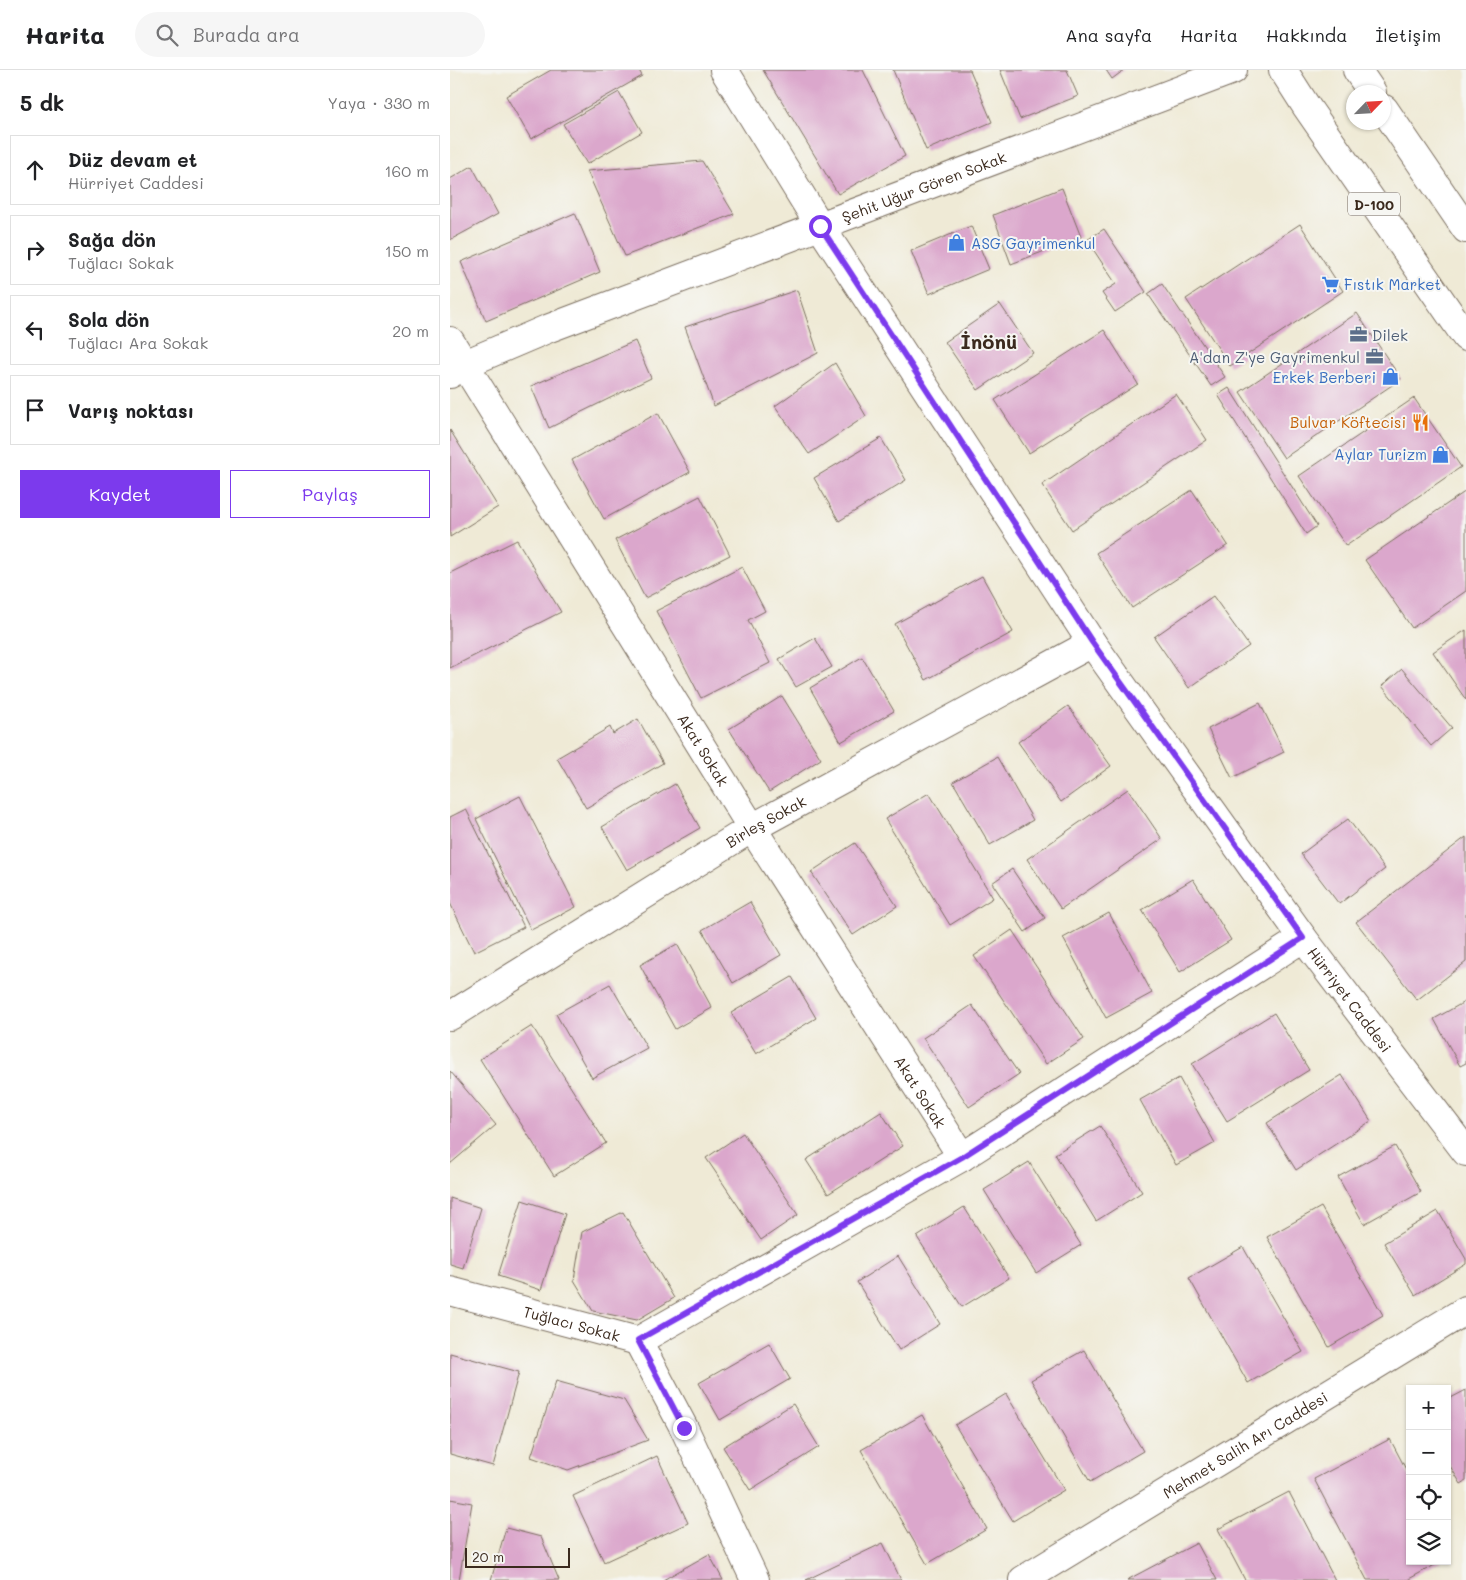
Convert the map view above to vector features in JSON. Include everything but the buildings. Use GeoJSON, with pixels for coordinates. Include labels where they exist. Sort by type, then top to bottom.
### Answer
{"type":"FeatureCollection","features":[{"type":"Feature","properties":{"kind":"main road","name":"Hürriyet Caddesi"},"geometry":{"type":"LineString","coordinates":[[724,70],[820,226],[1092,642],[1303,938],[1466,1152]]}},
{"type":"Feature","properties":{"kind":"main road","name":"Şehit Uğur Gören Sokak"},"geometry":{"type":"LineString","coordinates":[[457,369],[547,329],[1233,70]]}},
{"type":"Feature","properties":{"kind":"main road","name":"D-100"},"geometry":{"type":"LineString","coordinates":[[1283,70],[1466,338]]}},
{"type":"Feature","properties":{"kind":"main road"},"geometry":{"type":"LineString","coordinates":[[1357,70],[1367,85]]}},
{"type":"Feature","properties":{"kind":"main road"},"geometry":{"type":"LineString","coordinates":[[1391,119],[1466,229]]}},
{"type":"Feature","properties":{"kind":"main road","name":"Akat Sokak"},"geometry":{"type":"LineString","coordinates":[[450,341],[457,369],[962,1157]]}},
{"type":"Feature","properties":{"kind":"main road","name":"Birleş Sokak"},"geometry":{"type":"LineString","coordinates":[[450,1016],[752,828],[1092,642]]}},
{"type":"Feature","properties":{"kind":"main road","name":"Tuğlacı Sokak"},"geometry":{"type":"LineString","coordinates":[[450,1291],[638,1340],[962,1157],[1303,938]]}},
{"type":"Feature","properties":{"kind":"main road","name":"Mehmet Salih Arı Caddesi"},"geometry":{"type":"LineString","coordinates":[[1023,1580],[1466,1310]]}},
{"type":"Feature","properties":{"kind":"main road"},"geometry":{"type":"LineString","coordinates":[[638,1340],[684,1428],[755,1580]]}},
{"type":"Feature","properties":{"kind":"place","name":"ASG Gayrimenkul"},"geometry":{"type":"Point","coordinates":[957,243]}},
{"type":"Feature","properties":{"kind":"place","name":"Fıstık Market"},"geometry":{"type":"Point","coordinates":[1330,284]}},
{"type":"Feature","properties":{"kind":"place","name":"Dilek"},"geometry":{"type":"Point","coordinates":[1358,335]}},
{"type":"Feature","properties":{"kind":"place","name":"A'dan Z'ye Gayrimenkul"},"geometry":{"type":"Point","coordinates":[1374,357]}},
{"type":"Feature","properties":{"kind":"place","name":"Erkek Berberi"},"geometry":{"type":"Point","coordinates":[1390,377]}},
{"type":"Feature","properties":{"kind":"place","name":"Bulvar Köftecisi"},"geometry":{"type":"Point","coordinates":[1420,422]}},
{"type":"Feature","properties":{"kind":"place","name":"Aylar Turizm"},"geometry":{"type":"Point","coordinates":[1441,454]}},
{"type":"Feature","properties":{"kind":"district","name":"İnönü"},"geometry":{"type":"Point","coordinates":[989,341]}},
{"type":"Feature","properties":{"kind":"route"},"geometry":{"type":"LineString","coordinates":[[684,1428],[638,1340],[962,1157],[1303,938],[1092,642],[820,226]]}}]}
